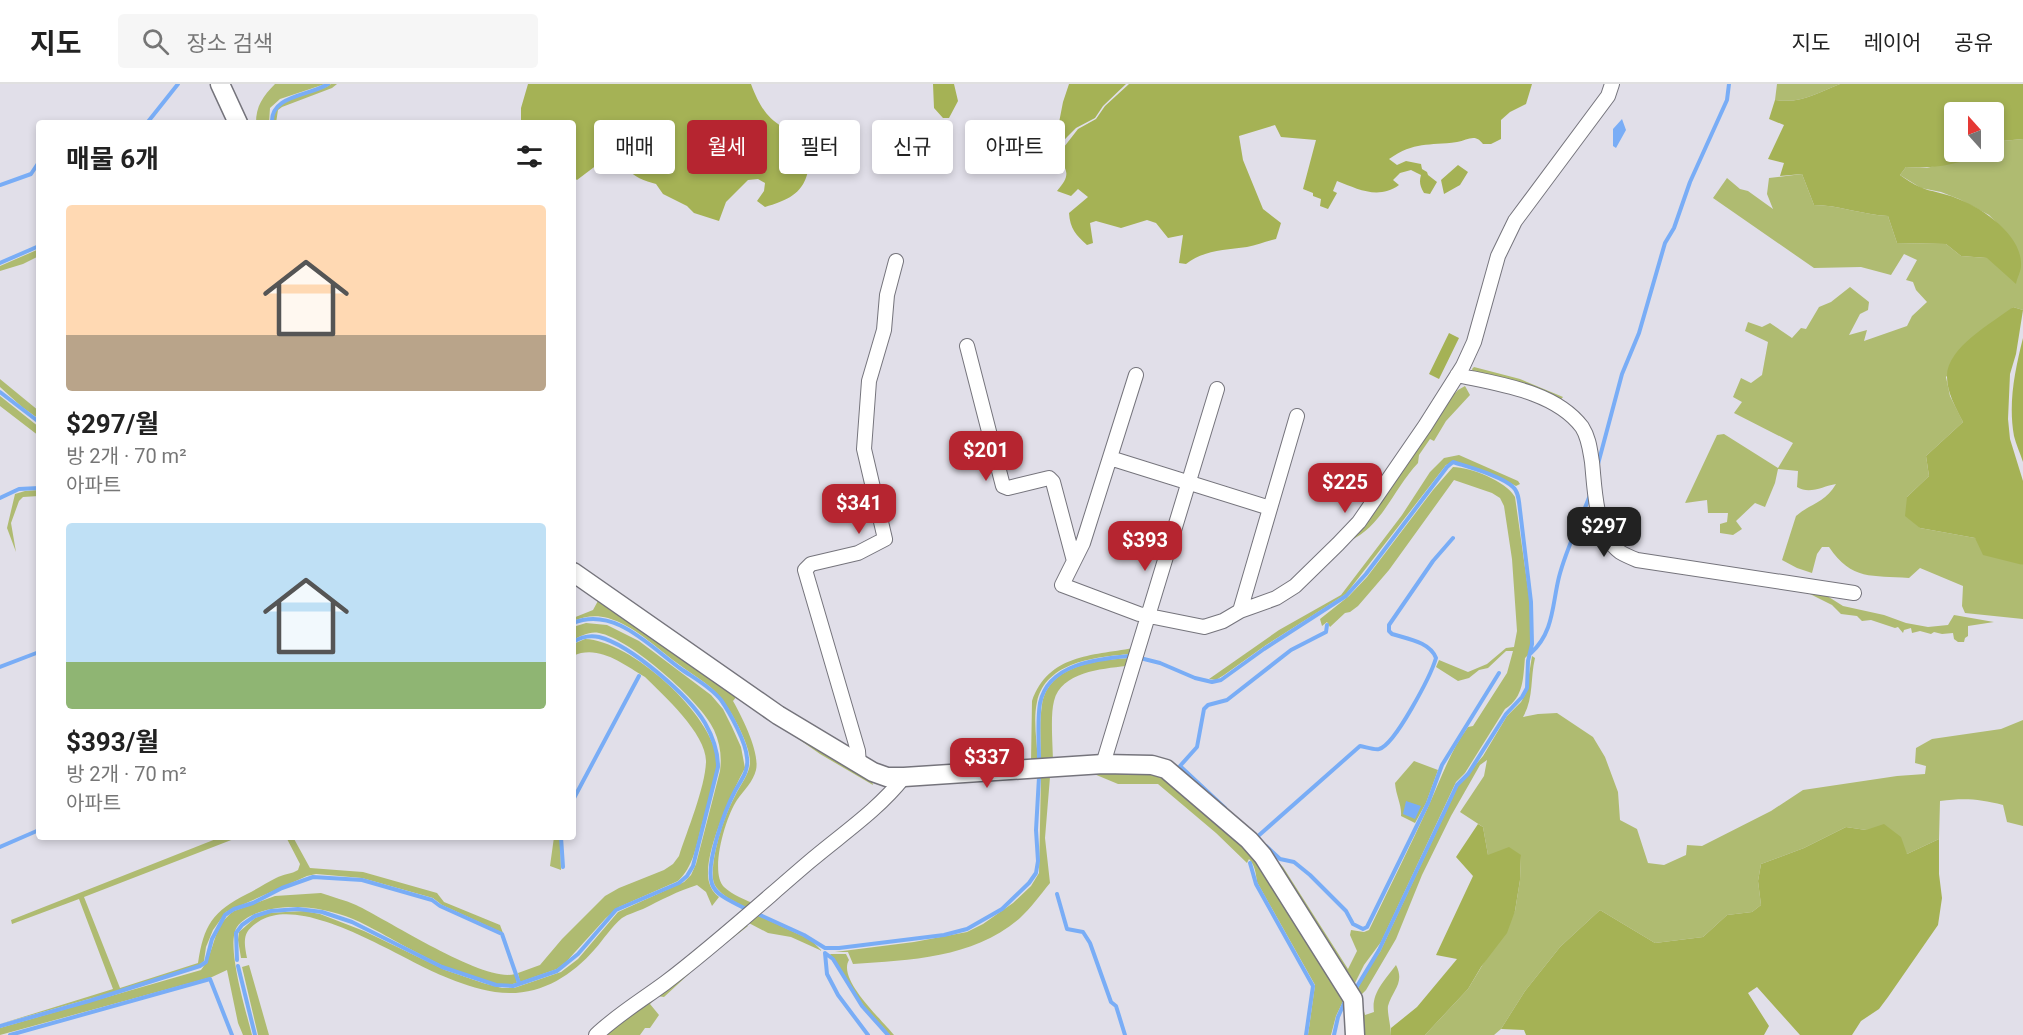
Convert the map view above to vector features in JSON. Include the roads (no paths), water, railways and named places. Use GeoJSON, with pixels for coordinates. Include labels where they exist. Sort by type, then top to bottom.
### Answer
{"type":"FeatureCollection","features":[{"type":"Feature","properties":{"kind":"street"},"geometry":{"type":"LineString","coordinates":[[220,84],[237,120]]}},
{"type":"Feature","properties":{"kind":"street"},"geometry":{"type":"LineString","coordinates":[[1136,375],[1083,543],[1062,585],[1148,616],[1204,627],[1276,598],[1295,586],[1359,522],[1425,426],[1457,375],[1474,342],[1491,279],[1506,237],[1532,196],[1608,96],[1612,84]]}},
{"type":"Feature","properties":{"kind":"street"},"geometry":{"type":"LineString","coordinates":[[859,765],[858,751],[805,570],[811,564],[858,553],[885,539],[864,449],[869,381],[884,330],[887,295],[896,261]]}},
{"type":"Feature","properties":{"kind":"street"},"geometry":{"type":"LineString","coordinates":[[967,346],[1004,486],[1008,488],[1049,478],[1053,482],[1074,561]]}},
{"type":"Feature","properties":{"kind":"street"},"geometry":{"type":"LineString","coordinates":[[1457,375],[1526,391],[1571,416],[1583,428],[1589,443],[1603,528],[1611,543],[1621,553],[1637,560],[1854,593]]}},
{"type":"Feature","properties":{"kind":"street"},"geometry":{"type":"LineString","coordinates":[[1103,764],[1217,389]]}},
{"type":"Feature","properties":{"kind":"street"},"geometry":{"type":"LineString","coordinates":[[1240,611],[1298,416]]}},
{"type":"Feature","properties":{"kind":"street"},"geometry":{"type":"LineString","coordinates":[[1110,458],[1270,508]]}},
{"type":"Feature","properties":{"kind":"street"},"geometry":{"type":"LineString","coordinates":[[576,574],[778,715],[859,765],[887,777],[1103,764],[1152,765],[1166,769],[1249,840],[1263,856],[1353,999],[1355,1035]]}},
{"type":"Feature","properties":{"kind":"street"},"geometry":{"type":"LineString","coordinates":[[596,1035],[608,1023],[665,983],[742,921],[828,846],[886,800],[904,777]]}},
{"type":"Feature","properties":{"kind":"water"},"geometry":{"type":"Polygon","coordinates":[[[1622,119],[1626,130],[1616,148],[1613,146],[1613,129],[1622,119]]]}},
{"type":"Feature","properties":{"kind":"water"},"geometry":{"type":"Polygon","coordinates":[[[1406,801],[1421,806],[1415,819],[1403,814],[1406,801]]]}},
{"type":"Feature","properties":{"kind":"waterway"},"geometry":{"type":"LineString","coordinates":[[149,120],[178,84]]}},
{"type":"Feature","properties":{"kind":"waterway"},"geometry":{"type":"LineString","coordinates":[[272,120],[277,107],[284,102],[328,84]]}},
{"type":"Feature","properties":{"kind":"waterway"},"geometry":{"type":"LineString","coordinates":[[1598,464],[1622,374],[1639,333],[1665,243],[1674,228],[1690,182],[1727,100],[1729,84]]}},
{"type":"Feature","properties":{"kind":"waterway"},"geometry":{"type":"LineString","coordinates":[[0,185],[31,174],[36,166]]}},
{"type":"Feature","properties":{"kind":"waterway"},"geometry":{"type":"LineString","coordinates":[[0,263],[36,247]]}},
{"type":"Feature","properties":{"kind":"waterway"},"geometry":{"type":"LineString","coordinates":[[0,392],[36,420]]}},
{"type":"Feature","properties":{"kind":"waterway"},"geometry":{"type":"LineString","coordinates":[[1140,658],[1160,663],[1195,678],[1212,682],[1221,680],[1346,596],[1366,574],[1453,462],[1493,476],[1515,489],[1519,501],[1531,602],[1532,644],[1528,661],[1527,688],[1506,714],[1468,774],[1457,785],[1379,950],[1356,988]]}},
{"type":"Feature","properties":{"kind":"waterway"},"geometry":{"type":"LineString","coordinates":[[0,498],[19,489],[36,488]]}},
{"type":"Feature","properties":{"kind":"waterway"},"geometry":{"type":"LineString","coordinates":[[1531,653],[1539,645],[1548,627],[1562,567],[1590,495]]}},
{"type":"Feature","properties":{"kind":"waterway"},"geometry":{"type":"LineString","coordinates":[[1257,837],[1360,746],[1379,749],[1386,745],[1403,723],[1436,658],[1424,645],[1392,634],[1389,631],[1389,625],[1433,561],[1453,538]]}},
{"type":"Feature","properties":{"kind":"waterway"},"geometry":{"type":"LineString","coordinates":[[576,622],[588,619],[603,620],[631,631],[712,691],[729,712],[744,744],[747,767],[721,823],[711,863],[711,875],[712,884],[717,892],[744,908]]}},
{"type":"Feature","properties":{"kind":"waterway"},"geometry":{"type":"LineString","coordinates":[[1225,808],[1180,766],[1197,747],[1204,709],[1208,705],[1227,700],[1291,650],[1326,632],[1327,625]]}},
{"type":"Feature","properties":{"kind":"waterway"},"geometry":{"type":"LineString","coordinates":[[237,960],[236,933],[242,925],[255,916],[271,911],[298,909],[322,912],[352,922],[442,967],[496,985],[513,986],[557,971],[578,954],[616,910],[679,883],[687,876],[693,866],[718,767],[716,750],[708,728],[673,686],[627,650],[596,636],[576,640]]}},
{"type":"Feature","properties":{"kind":"waterway"},"geometry":{"type":"LineString","coordinates":[[0,667],[36,653]]}},
{"type":"Feature","properties":{"kind":"waterway"},"geometry":{"type":"LineString","coordinates":[[1039,760],[1040,703],[1045,690],[1053,680],[1075,666],[1102,659],[1129,656]]}},
{"type":"Feature","properties":{"kind":"waterway"},"geometry":{"type":"LineString","coordinates":[[1266,846],[1280,859],[1294,862],[1310,875],[1346,911],[1353,924],[1363,929],[1367,927],[1428,803],[1442,765],[1499,673]]}},
{"type":"Feature","properties":{"kind":"waterway"},"geometry":{"type":"LineString","coordinates":[[576,794],[639,676]]}},
{"type":"Feature","properties":{"kind":"waterway"},"geometry":{"type":"LineString","coordinates":[[760,915],[804,935],[825,948],[944,935],[967,929],[1002,909],[1036,873],[1039,777]]}},
{"type":"Feature","properties":{"kind":"waterway"},"geometry":{"type":"LineString","coordinates":[[0,847],[36,831]]}},
{"type":"Feature","properties":{"kind":"waterway"},"geometry":{"type":"LineString","coordinates":[[561,840],[563,867]]}},
{"type":"Feature","properties":{"kind":"waterway"},"geometry":{"type":"LineString","coordinates":[[1250,863],[1256,884],[1313,986],[1306,1035]]}},
{"type":"Feature","properties":{"kind":"waterway"},"geometry":{"type":"LineString","coordinates":[[0,1026],[200,966],[206,962],[212,939],[225,915],[282,888],[313,877],[362,880],[432,900],[440,906],[502,934],[519,983]]}},
{"type":"Feature","properties":{"kind":"waterway"},"geometry":{"type":"LineString","coordinates":[[1057,894],[1067,929],[1083,932],[1090,943],[1111,1002],[1116,1006],[1125,1035]]}},
{"type":"Feature","properties":{"kind":"waterway"},"geometry":{"type":"LineString","coordinates":[[825,953],[833,959],[862,1006],[888,1035]]}},
{"type":"Feature","properties":{"kind":"waterway"},"geometry":{"type":"LineString","coordinates":[[825,953],[827,974],[838,995],[868,1035]]}},
{"type":"Feature","properties":{"kind":"waterway"},"geometry":{"type":"LineString","coordinates":[[238,966],[255,1035]]}},
{"type":"Feature","properties":{"kind":"waterway"},"geometry":{"type":"LineString","coordinates":[[10,1035],[210,979],[232,1035]]}},
{"type":"Feature","properties":{"kind":"waterway"},"geometry":{"type":"LineString","coordinates":[[1334,1035],[1338,1017],[1346,999]]}}]}
